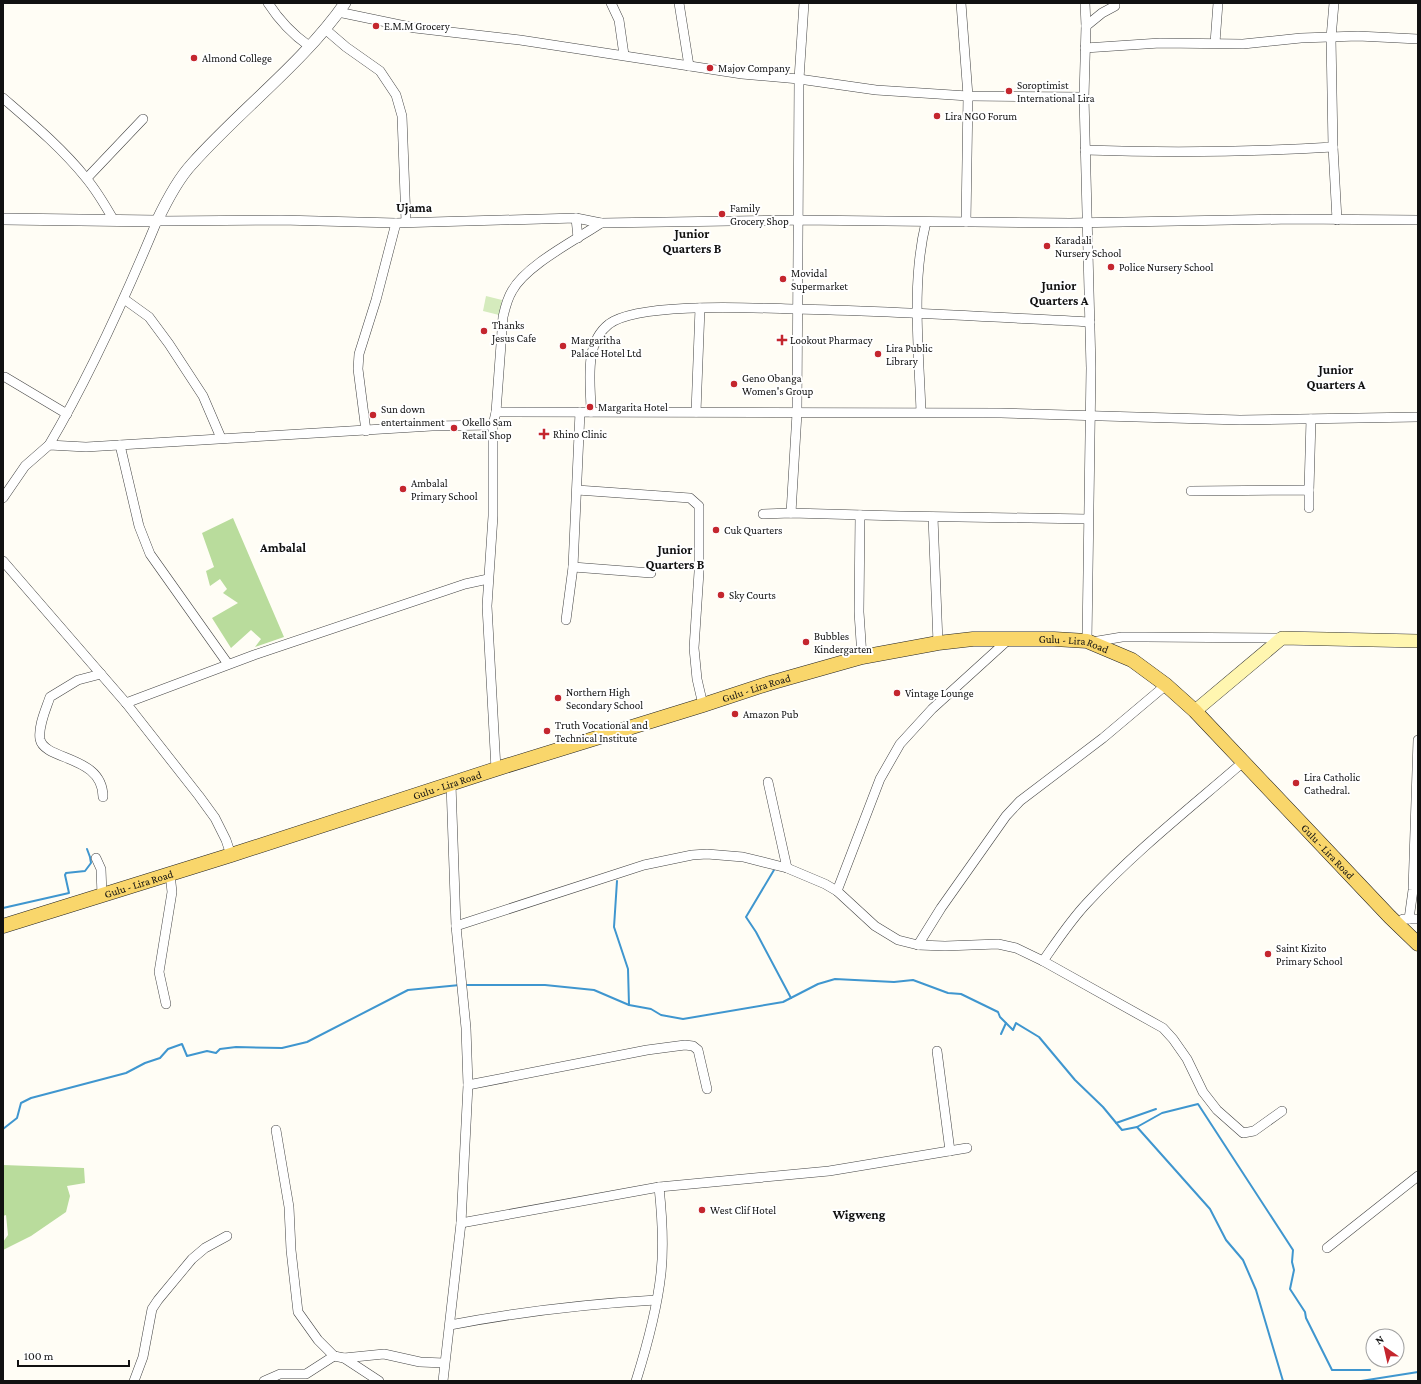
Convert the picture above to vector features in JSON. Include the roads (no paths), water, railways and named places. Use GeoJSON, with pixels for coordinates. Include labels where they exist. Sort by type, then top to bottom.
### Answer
{"type":"FeatureCollection","features":[{"type":"Feature","properties":{"kind":"main road"},"geometry":{"type":"LineString","coordinates":[[1195,710],[1282,638],[1418,641]]}},
{"type":"Feature","properties":{"kind":"main road","name":"Gulu - Lira Road"},"geometry":{"type":"LineString","coordinates":[[3,926],[770,683],[862,657],[938,643],[973,639],[1054,639],[1089,642],[1132,660],[1166,685],[1195,710],[1242,763],[1390,917],[1418,944]]}},
{"type":"Feature","properties":{"kind":"street"},"geometry":{"type":"LineString","coordinates":[[268,3],[294,36],[309,46]]}},
{"type":"Feature","properties":{"kind":"street"},"geometry":{"type":"LineString","coordinates":[[612,3],[619,20],[624,55]]}},
{"type":"Feature","properties":{"kind":"street"},"geometry":{"type":"LineString","coordinates":[[679,3],[689,66]]}},
{"type":"Feature","properties":{"kind":"street"},"geometry":{"type":"LineString","coordinates":[[792,513],[797,414],[799,79],[804,3]]}},
{"type":"Feature","properties":{"kind":"street"},"geometry":{"type":"LineString","coordinates":[[961,3],[968,96],[966,222]]}},
{"type":"Feature","properties":{"kind":"street"},"geometry":{"type":"LineString","coordinates":[[1084,3],[1086,26],[1084,97],[1090,322],[1088,519],[1089,642],[1134,637],[1282,638]]}},
{"type":"Feature","properties":{"kind":"street"},"geometry":{"type":"LineString","coordinates":[[1215,43],[1218,3]]}},
{"type":"Feature","properties":{"kind":"street"},"geometry":{"type":"LineString","coordinates":[[1334,3],[1331,38],[1333,147],[1337,220]]}},
{"type":"Feature","properties":{"kind":"street"},"geometry":{"type":"LineString","coordinates":[[1086,26],[1102,13],[1115,6]]}},
{"type":"Feature","properties":{"kind":"street"},"geometry":{"type":"LineString","coordinates":[[3,498],[25,466],[49,445],[67,414],[124,299],[156,221],[191,165],[309,46],[325,29],[341,8],[415,28],[520,40],[742,74],[799,79],[876,90],[968,96],[1084,97]]}},
{"type":"Feature","properties":{"kind":"street"},"geometry":{"type":"LineString","coordinates":[[325,29],[346,47],[380,71],[396,95],[402,116],[401,223],[359,354],[358,369],[366,431]]}},
{"type":"Feature","properties":{"kind":"street"},"geometry":{"type":"LineString","coordinates":[[1085,48],[1160,43],[1243,44],[1301,38],[1358,36],[1418,39]]}},
{"type":"Feature","properties":{"kind":"street"},"geometry":{"type":"LineString","coordinates":[[3,98],[53,142],[87,178],[113,219]]}},
{"type":"Feature","properties":{"kind":"street"},"geometry":{"type":"LineString","coordinates":[[87,178],[143,119]]}},
{"type":"Feature","properties":{"kind":"street"},"geometry":{"type":"LineString","coordinates":[[1086,150],[1151,152],[1285,150],[1333,147]]}},
{"type":"Feature","properties":{"kind":"street"},"geometry":{"type":"LineString","coordinates":[[576,218],[578,238]]}},
{"type":"Feature","properties":{"kind":"street"},"geometry":{"type":"LineString","coordinates":[[3,219],[113,219],[156,221],[281,220],[401,223],[576,218],[601,223],[798,220],[1088,222],[1418,220]]}},
{"type":"Feature","properties":{"kind":"street"},"geometry":{"type":"LineString","coordinates":[[921,412],[918,313],[920,255],[926,222]]}},
{"type":"Feature","properties":{"kind":"street"},"geometry":{"type":"LineString","coordinates":[[496,769],[488,640],[488,579],[492,516],[493,425],[496,412],[502,322],[506,302],[512,290],[521,278],[535,266],[601,223]]}},
{"type":"Feature","properties":{"kind":"street"},"geometry":{"type":"LineString","coordinates":[[124,299],[149,317],[156,326],[203,396],[221,438]]}},
{"type":"Feature","properties":{"kind":"street"},"geometry":{"type":"LineString","coordinates":[[591,412],[593,347],[599,334],[610,324],[640,313],[700,308],[798,309],[918,313],[1090,322]]}},
{"type":"Feature","properties":{"kind":"street"},"geometry":{"type":"LineString","coordinates":[[696,412],[700,308]]}},
{"type":"Feature","properties":{"kind":"street"},"geometry":{"type":"LineString","coordinates":[[5,377],[67,414]]}},
{"type":"Feature","properties":{"kind":"street"},"geometry":{"type":"LineString","coordinates":[[496,412],[696,412],[797,414],[921,412],[1090,415],[1240,420],[1418,417]]}},
{"type":"Feature","properties":{"kind":"street"},"geometry":{"type":"LineString","coordinates":[[566,620],[573,566],[580,412]]}},
{"type":"Feature","properties":{"kind":"street"},"geometry":{"type":"LineString","coordinates":[[1309,508],[1311,419]]}},
{"type":"Feature","properties":{"kind":"street"},"geometry":{"type":"LineString","coordinates":[[49,445],[86,447],[432,426],[493,425]]}},
{"type":"Feature","properties":{"kind":"street"},"geometry":{"type":"LineString","coordinates":[[120,445],[140,526],[150,554],[228,664]]}},
{"type":"Feature","properties":{"kind":"street"},"geometry":{"type":"LineString","coordinates":[[577,490],[690,498],[699,506],[699,572],[694,648],[697,679],[703,705]]}},
{"type":"Feature","properties":{"kind":"street"},"geometry":{"type":"LineString","coordinates":[[1191,491],[1309,490]]}},
{"type":"Feature","properties":{"kind":"street"},"geometry":{"type":"LineString","coordinates":[[763,514],[792,513],[1088,519]]}},
{"type":"Feature","properties":{"kind":"street"},"geometry":{"type":"LineString","coordinates":[[860,515],[859,612],[862,657]]}},
{"type":"Feature","properties":{"kind":"street"},"geometry":{"type":"LineString","coordinates":[[933,517],[938,643]]}},
{"type":"Feature","properties":{"kind":"street"},"geometry":{"type":"LineString","coordinates":[[3,561],[126,703],[215,818],[226,840],[231,855]]}},
{"type":"Feature","properties":{"kind":"street"},"geometry":{"type":"LineString","coordinates":[[573,566],[651,573]]}},
{"type":"Feature","properties":{"kind":"street"},"geometry":{"type":"LineString","coordinates":[[126,703],[228,664],[465,584],[488,579]]}},
{"type":"Feature","properties":{"kind":"street"},"geometry":{"type":"LineString","coordinates":[[837,892],[880,779],[900,744],[932,709],[1008,640]]}},
{"type":"Feature","properties":{"kind":"street"},"geometry":{"type":"LineString","coordinates":[[101,674],[78,680],[50,697],[40,730],[40,739],[45,746],[83,763],[89,768],[99,780],[103,791],[103,797]]}},
{"type":"Feature","properties":{"kind":"street"},"geometry":{"type":"LineString","coordinates":[[918,945],[941,908],[1006,816],[1020,801],[1103,738],[1166,685]]}},
{"type":"Feature","properties":{"kind":"street"},"geometry":{"type":"LineString","coordinates":[[1390,917],[1413,919],[1418,740]]}},
{"type":"Feature","properties":{"kind":"street"},"geometry":{"type":"LineString","coordinates":[[1043,961],[1068,925],[1087,903],[1152,840],[1242,763]]}},
{"type":"Feature","properties":{"kind":"street"},"geometry":{"type":"LineString","coordinates":[[768,782],[787,868]]}},
{"type":"Feature","properties":{"kind":"street"},"geometry":{"type":"LineString","coordinates":[[443,1381],[461,1223],[468,1085],[466,1028],[456,926],[451,784]]}},
{"type":"Feature","properties":{"kind":"street"},"geometry":{"type":"LineString","coordinates":[[456,926],[644,865],[692,855],[724,854],[787,868],[837,892],[887,935],[898,940],[918,945],[945,946],[998,944],[1016,948],[1043,961],[1163,1028],[1187,1059],[1203,1092],[1217,1110],[1243,1133],[1254,1131],[1282,1111]]}},
{"type":"Feature","properties":{"kind":"street"},"geometry":{"type":"LineString","coordinates":[[97,861],[102,895]]}},
{"type":"Feature","properties":{"kind":"street"},"geometry":{"type":"LineString","coordinates":[[166,1004],[159,972],[172,892],[170,874]]}},
{"type":"Feature","properties":{"kind":"street"},"geometry":{"type":"LineString","coordinates":[[468,1085],[647,1050],[685,1045],[693,1046],[698,1050],[707,1089]]}},
{"type":"Feature","properties":{"kind":"street"},"geometry":{"type":"LineString","coordinates":[[937,1051],[950,1151]]}},
{"type":"Feature","properties":{"kind":"street"},"geometry":{"type":"LineString","coordinates":[[276,1130],[289,1207],[291,1250],[298,1312],[318,1340],[334,1356],[344,1358],[384,1354],[420,1362],[444,1363]]}},
{"type":"Feature","properties":{"kind":"street"},"geometry":{"type":"LineString","coordinates":[[461,1223],[659,1187],[829,1171],[967,1148]]}},
{"type":"Feature","properties":{"kind":"street"},"geometry":{"type":"LineString","coordinates":[[1327,1248],[1418,1176]]}},
{"type":"Feature","properties":{"kind":"street"},"geometry":{"type":"LineString","coordinates":[[636,1381],[648,1342],[661,1273],[662,1221],[659,1187]]}},
{"type":"Feature","properties":{"kind":"street"},"geometry":{"type":"LineString","coordinates":[[134,1381],[143,1357],[152,1309],[192,1259],[205,1248],[227,1236]]}},
{"type":"Feature","properties":{"kind":"street"},"geometry":{"type":"LineString","coordinates":[[450,1325],[504,1315],[584,1304],[656,1300]]}},
{"type":"Feature","properties":{"kind":"street"},"geometry":{"type":"LineString","coordinates":[[264,1381],[280,1374],[306,1374],[334,1356]]}},
{"type":"Feature","properties":{"kind":"street"},"geometry":{"type":"LineString","coordinates":[[344,1358],[379,1381]]}},
{"type":"Feature","properties":{"kind":"waterway"},"geometry":{"type":"LineString","coordinates":[[3,908],[69,893],[65,875],[66,873],[85,871],[91,863],[87,849]]}},
{"type":"Feature","properties":{"kind":"waterway"},"geometry":{"type":"LineString","coordinates":[[774,870],[746,917],[756,932],[791,998]]}},
{"type":"Feature","properties":{"kind":"waterway"},"geometry":{"type":"LineString","coordinates":[[617,881],[614,927],[628,969],[629,1005]]}},
{"type":"Feature","properties":{"kind":"waterway"},"geometry":{"type":"LineString","coordinates":[[464,985],[545,985],[594,990],[629,1005],[651,1009],[661,1015],[683,1019],[783,1002],[818,984],[835,979],[894,982],[913,980],[948,993],[961,994],[998,1012],[1000,1017],[1013,1030],[1016,1023],[1039,1037],[1075,1080],[1103,1107],[1122,1130],[1137,1127],[1210,1209],[1226,1240],[1243,1260],[1256,1290],[1283,1381]]}},
{"type":"Feature","properties":{"kind":"waterway"},"geometry":{"type":"LineString","coordinates":[[3,1129],[17,1118],[21,1103],[31,1098],[126,1073],[145,1063],[160,1058],[168,1049],[182,1044],[187,1056],[207,1051],[216,1053],[220,1049],[236,1047],[282,1048],[307,1042],[408,990],[460,985]]}},
{"type":"Feature","properties":{"kind":"waterway"},"geometry":{"type":"LineString","coordinates":[[1001,1034],[1006,1023]]}},
{"type":"Feature","properties":{"kind":"waterway"},"geometry":{"type":"LineString","coordinates":[[1137,1127],[1162,1113],[1198,1104],[1293,1250],[1292,1262],[1294,1270],[1290,1289],[1305,1312],[1306,1318],[1332,1370],[1370,1370]]}},
{"type":"Feature","properties":{"kind":"waterway"},"geometry":{"type":"LineString","coordinates":[[1116,1123],[1156,1109]]}},
{"type":"Feature","properties":{"kind":"waterway"},"geometry":{"type":"LineString","coordinates":[[1361,1381],[1418,1372]]}},
{"type":"Feature","properties":{"kind":"place","name":"E.M.M Grocery"},"geometry":{"type":"Point","coordinates":[376,26]}},
{"type":"Feature","properties":{"kind":"place","name":"Almond College"},"geometry":{"type":"Point","coordinates":[194,58]}},
{"type":"Feature","properties":{"kind":"place","name":"Majov Company"},"geometry":{"type":"Point","coordinates":[710,68]}},
{"type":"Feature","properties":{"kind":"place","name":"Soroptimist International Lira"},"geometry":{"type":"Point","coordinates":[1009,91]}},
{"type":"Feature","properties":{"kind":"place","name":"Lira NGO Forum"},"geometry":{"type":"Point","coordinates":[937,116]}},
{"type":"Feature","properties":{"kind":"place","name":"Family Grocery Shop"},"geometry":{"type":"Point","coordinates":[722,214]}},
{"type":"Feature","properties":{"kind":"place","name":"Karadali Nursery School"},"geometry":{"type":"Point","coordinates":[1047,246]}},
{"type":"Feature","properties":{"kind":"place","name":"Police Nursery School"},"geometry":{"type":"Point","coordinates":[1111,267]}},
{"type":"Feature","properties":{"kind":"place","name":"Movidal Supermarket"},"geometry":{"type":"Point","coordinates":[783,279]}},
{"type":"Feature","properties":{"kind":"place","name":"Thanks Jesus Cafe"},"geometry":{"type":"Point","coordinates":[484,331]}},
{"type":"Feature","properties":{"kind":"place","name":"Lookout Pharmacy"},"geometry":{"type":"Point","coordinates":[782,340]}},
{"type":"Feature","properties":{"kind":"place","name":"Margaritha Palace Hotel Ltd"},"geometry":{"type":"Point","coordinates":[563,346]}},
{"type":"Feature","properties":{"kind":"place","name":"Lira Public Library"},"geometry":{"type":"Point","coordinates":[878,354]}},
{"type":"Feature","properties":{"kind":"place","name":"Geno Obanga Women's Group"},"geometry":{"type":"Point","coordinates":[734,384]}},
{"type":"Feature","properties":{"kind":"place","name":"Margarita Hotel"},"geometry":{"type":"Point","coordinates":[590,407]}},
{"type":"Feature","properties":{"kind":"place","name":"Sun down entertainment"},"geometry":{"type":"Point","coordinates":[373,415]}},
{"type":"Feature","properties":{"kind":"place","name":"Okello Sam Retail Shop"},"geometry":{"type":"Point","coordinates":[454,428]}},
{"type":"Feature","properties":{"kind":"place","name":"Rhino Clinic"},"geometry":{"type":"Point","coordinates":[544,434]}},
{"type":"Feature","properties":{"kind":"place","name":"Ambalal Primary School"},"geometry":{"type":"Point","coordinates":[403,489]}},
{"type":"Feature","properties":{"kind":"place","name":"Cuk Quarters"},"geometry":{"type":"Point","coordinates":[716,530]}},
{"type":"Feature","properties":{"kind":"place","name":"Sky Courts"},"geometry":{"type":"Point","coordinates":[721,595]}},
{"type":"Feature","properties":{"kind":"place","name":"Bubbles Kindergarten"},"geometry":{"type":"Point","coordinates":[806,642]}},
{"type":"Feature","properties":{"kind":"place","name":"Vintage Lounge"},"geometry":{"type":"Point","coordinates":[897,693]}},
{"type":"Feature","properties":{"kind":"place","name":"Northern High Secondary School"},"geometry":{"type":"Point","coordinates":[558,698]}},
{"type":"Feature","properties":{"kind":"place","name":"Amazon Pub"},"geometry":{"type":"Point","coordinates":[735,714]}},
{"type":"Feature","properties":{"kind":"place","name":"Truth Vocational and Technical Institute"},"geometry":{"type":"Point","coordinates":[547,731]}},
{"type":"Feature","properties":{"kind":"place","name":"Lira Catholic Cathedral."},"geometry":{"type":"Point","coordinates":[1296,783]}},
{"type":"Feature","properties":{"kind":"place","name":"Saint Kizito Primary School"},"geometry":{"type":"Point","coordinates":[1268,954]}},
{"type":"Feature","properties":{"kind":"place","name":"West Clif Hotel"},"geometry":{"type":"Point","coordinates":[702,1210]}},
{"type":"Feature","properties":{"kind":"district","name":"Ujama"},"geometry":{"type":"Point","coordinates":[414,207]}},
{"type":"Feature","properties":{"kind":"district","name":"Junior Quarters B"},"geometry":{"type":"Point","coordinates":[692,240]}},
{"type":"Feature","properties":{"kind":"district","name":"Junior Quarters A"},"geometry":{"type":"Point","coordinates":[1059,292]}},
{"type":"Feature","properties":{"kind":"district","name":"Junior Quarters A"},"geometry":{"type":"Point","coordinates":[1336,376]}},
{"type":"Feature","properties":{"kind":"district","name":"Ambalal"},"geometry":{"type":"Point","coordinates":[283,547]}},
{"type":"Feature","properties":{"kind":"district","name":"Junior Quarters B"},"geometry":{"type":"Point","coordinates":[675,556]}},
{"type":"Feature","properties":{"kind":"district","name":"Wigweng"},"geometry":{"type":"Point","coordinates":[859,1214]}}]}
